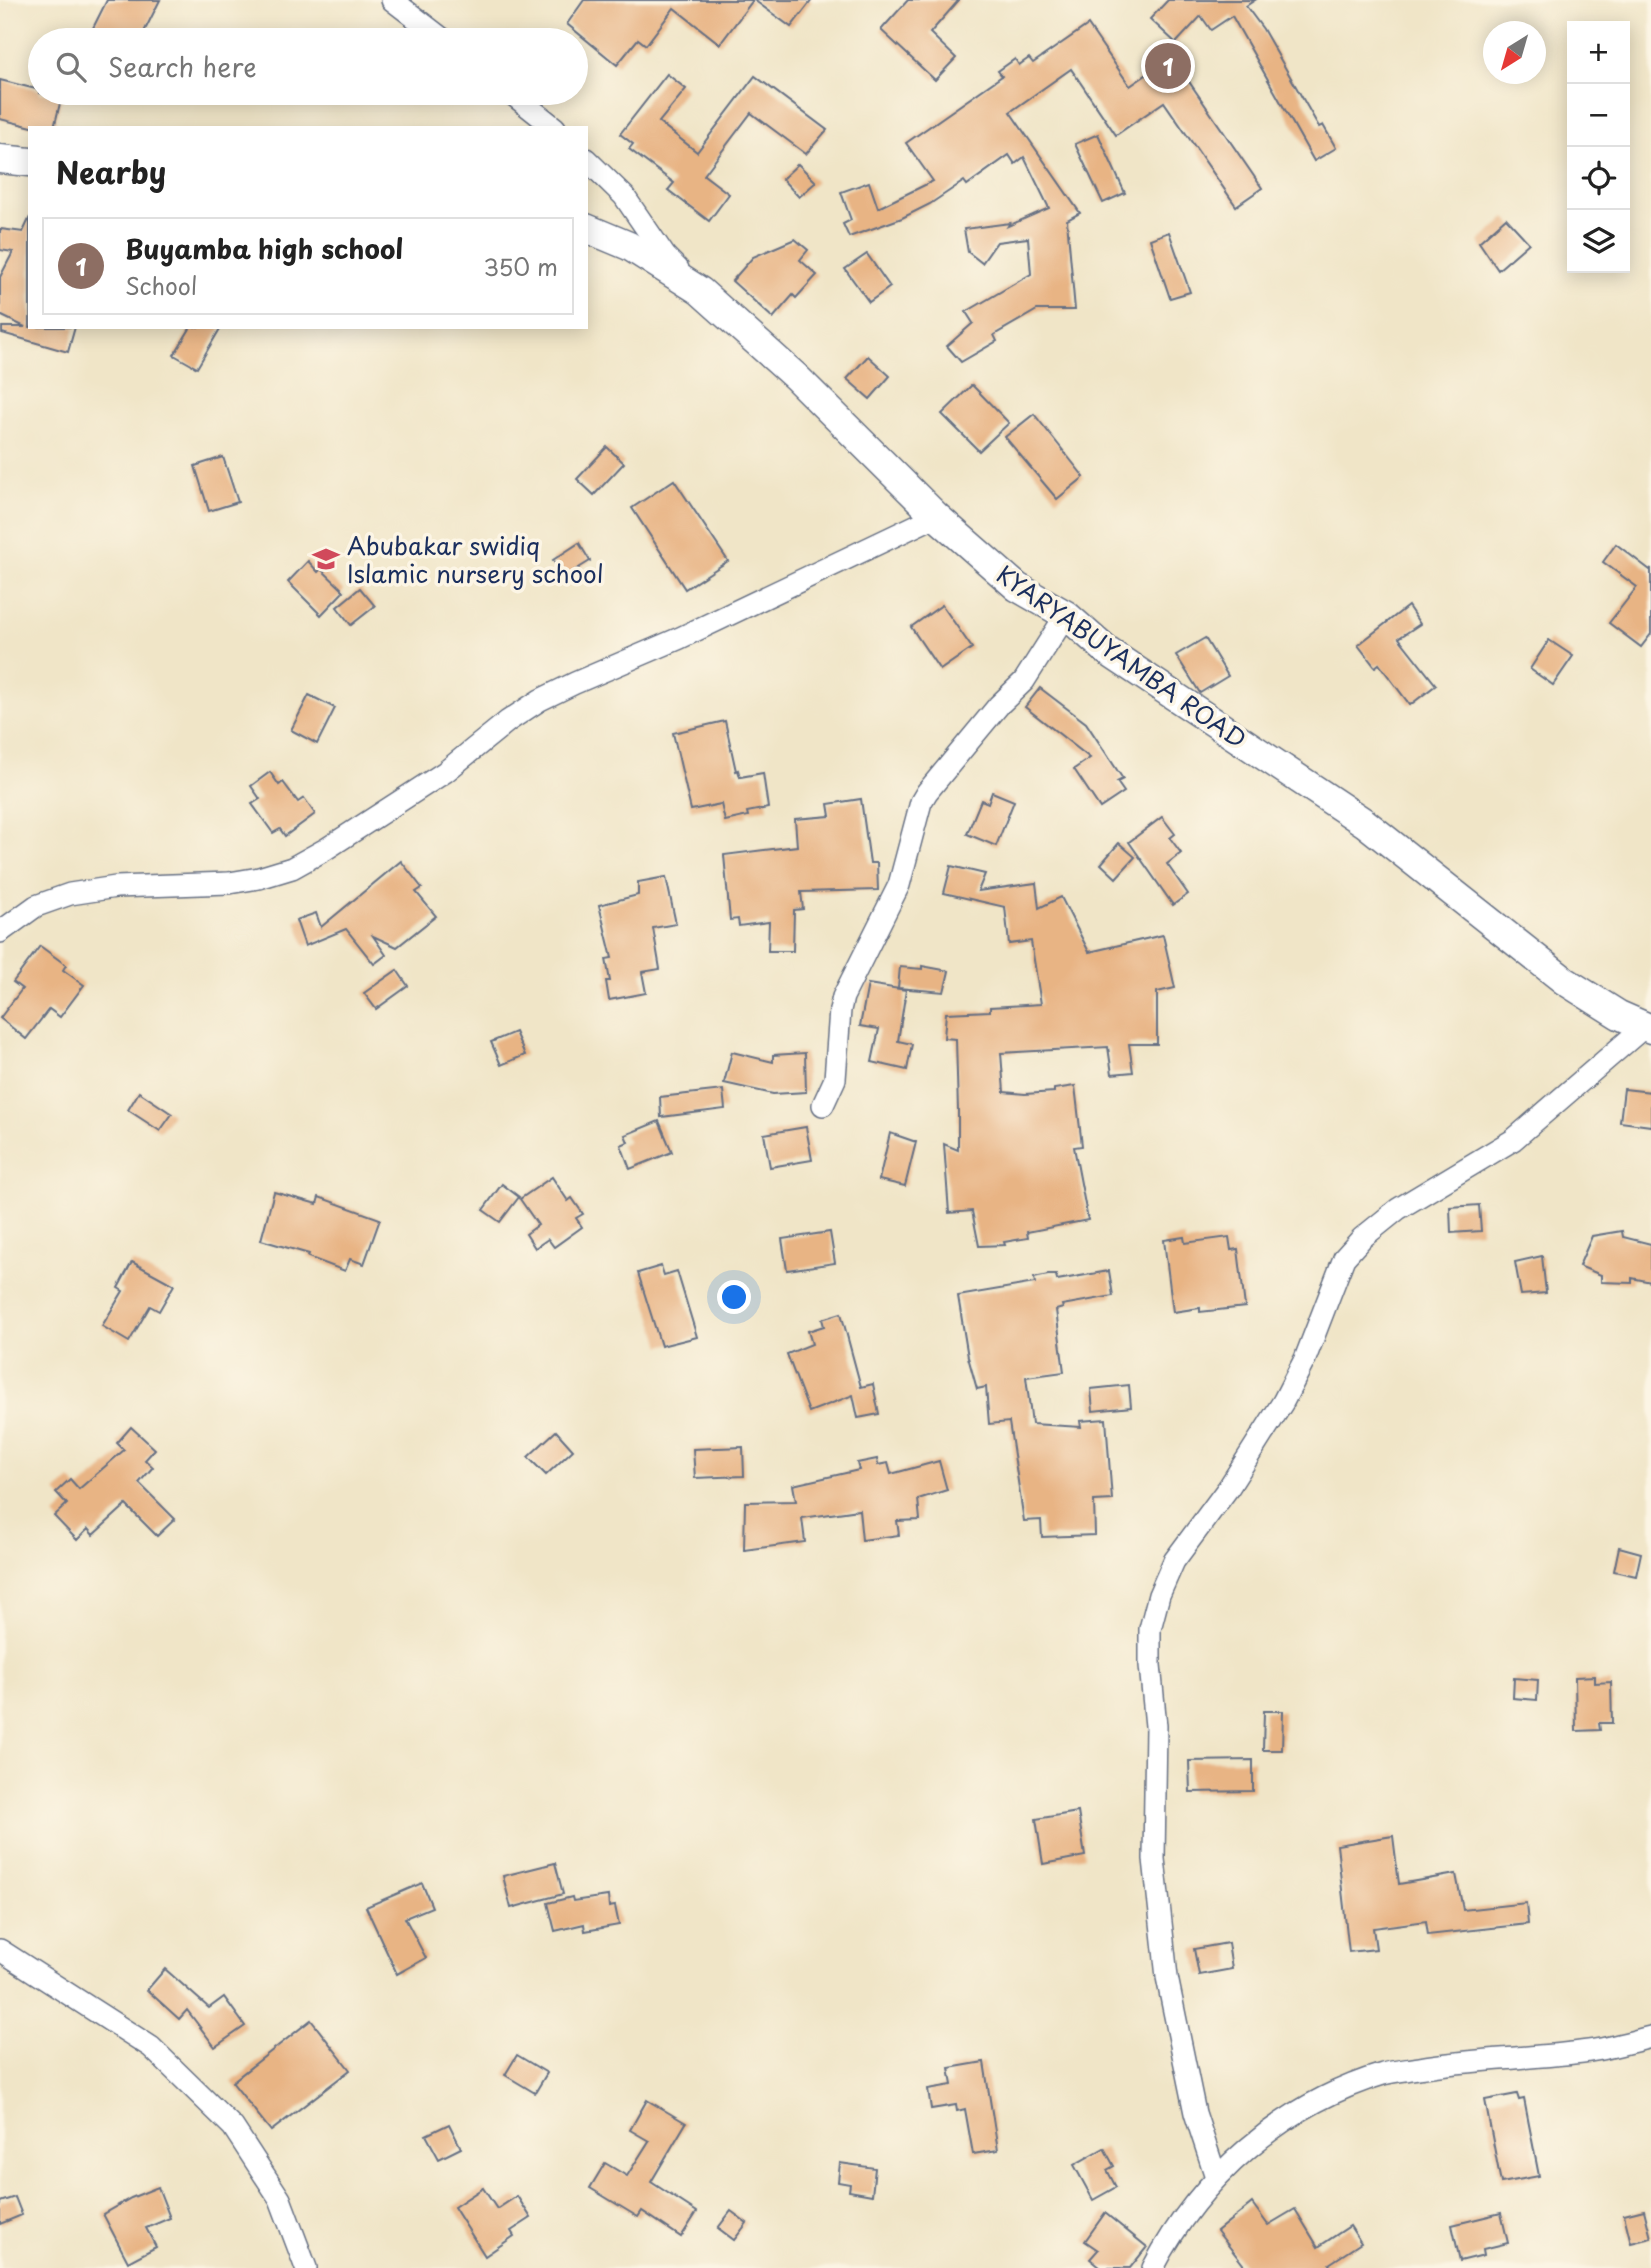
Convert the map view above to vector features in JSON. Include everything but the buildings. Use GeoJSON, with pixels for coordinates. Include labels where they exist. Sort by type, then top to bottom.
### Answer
{"type":"FeatureCollection","features":[{"type":"Feature","properties":{"kind":"street"},"geometry":{"type":"LineString","coordinates":[[392,0],[428,28]]}},
{"type":"Feature","properties":{"kind":"street"},"geometry":{"type":"LineString","coordinates":[[526,105],[552,126]]}},
{"type":"Feature","properties":{"kind":"street"},"geometry":{"type":"LineString","coordinates":[[0,159],[28,162]]}},
{"type":"Feature","properties":{"kind":"street"},"geometry":{"type":"LineString","coordinates":[[588,161],[624,197],[665,256],[700,291]]}},
{"type":"Feature","properties":{"kind":"street","name":"KYARYABUYAMBA ROAD"},"geometry":{"type":"LineString","coordinates":[[588,229],[629,247],[700,291],[796,377],[936,516],[1017,587],[1066,615],[1107,651],[1365,823],[1565,981],[1619,1015],[1648,1028]]}},
{"type":"Feature","properties":{"kind":"street"},"geometry":{"type":"LineString","coordinates":[[0,932],[36,906],[70,894],[116,887],[229,883],[292,868],[445,772],[508,721],[540,700],[680,638],[936,516]]}},
{"type":"Feature","properties":{"kind":"street"},"geometry":{"type":"LineString","coordinates":[[823,1105],[835,1079],[843,997],[899,885],[921,802],[999,705],[1024,681],[1066,615]]}},
{"type":"Feature","properties":{"kind":"street"},"geometry":{"type":"LineString","coordinates":[[1216,2177],[1195,2113],[1167,1977],[1154,1859],[1156,1726],[1150,1665],[1150,1629],[1159,1595],[1174,1561],[1229,1487],[1283,1402],[1305,1359],[1344,1258],[1362,1238],[1398,1209],[1513,1140],[1648,1028]]}},
{"type":"Feature","properties":{"kind":"street"},"geometry":{"type":"LineString","coordinates":[[0,1950],[151,2047],[233,2127],[280,2199],[306,2268]]}},
{"type":"Feature","properties":{"kind":"street"},"geometry":{"type":"LineString","coordinates":[[1153,2268],[1164,2246],[1216,2177],[1260,2137],[1317,2101],[1383,2074],[1443,2064],[1590,2051],[1651,2037]]}},
{"type":"Feature","properties":{"kind":"place","name":"Buyamba high school"},"geometry":{"type":"Point","coordinates":[1168,66]}},
{"type":"Feature","properties":{"kind":"place","name":"Abubakar swidiq Islamic nursery school"},"geometry":{"type":"Point","coordinates":[326,559]}}]}
